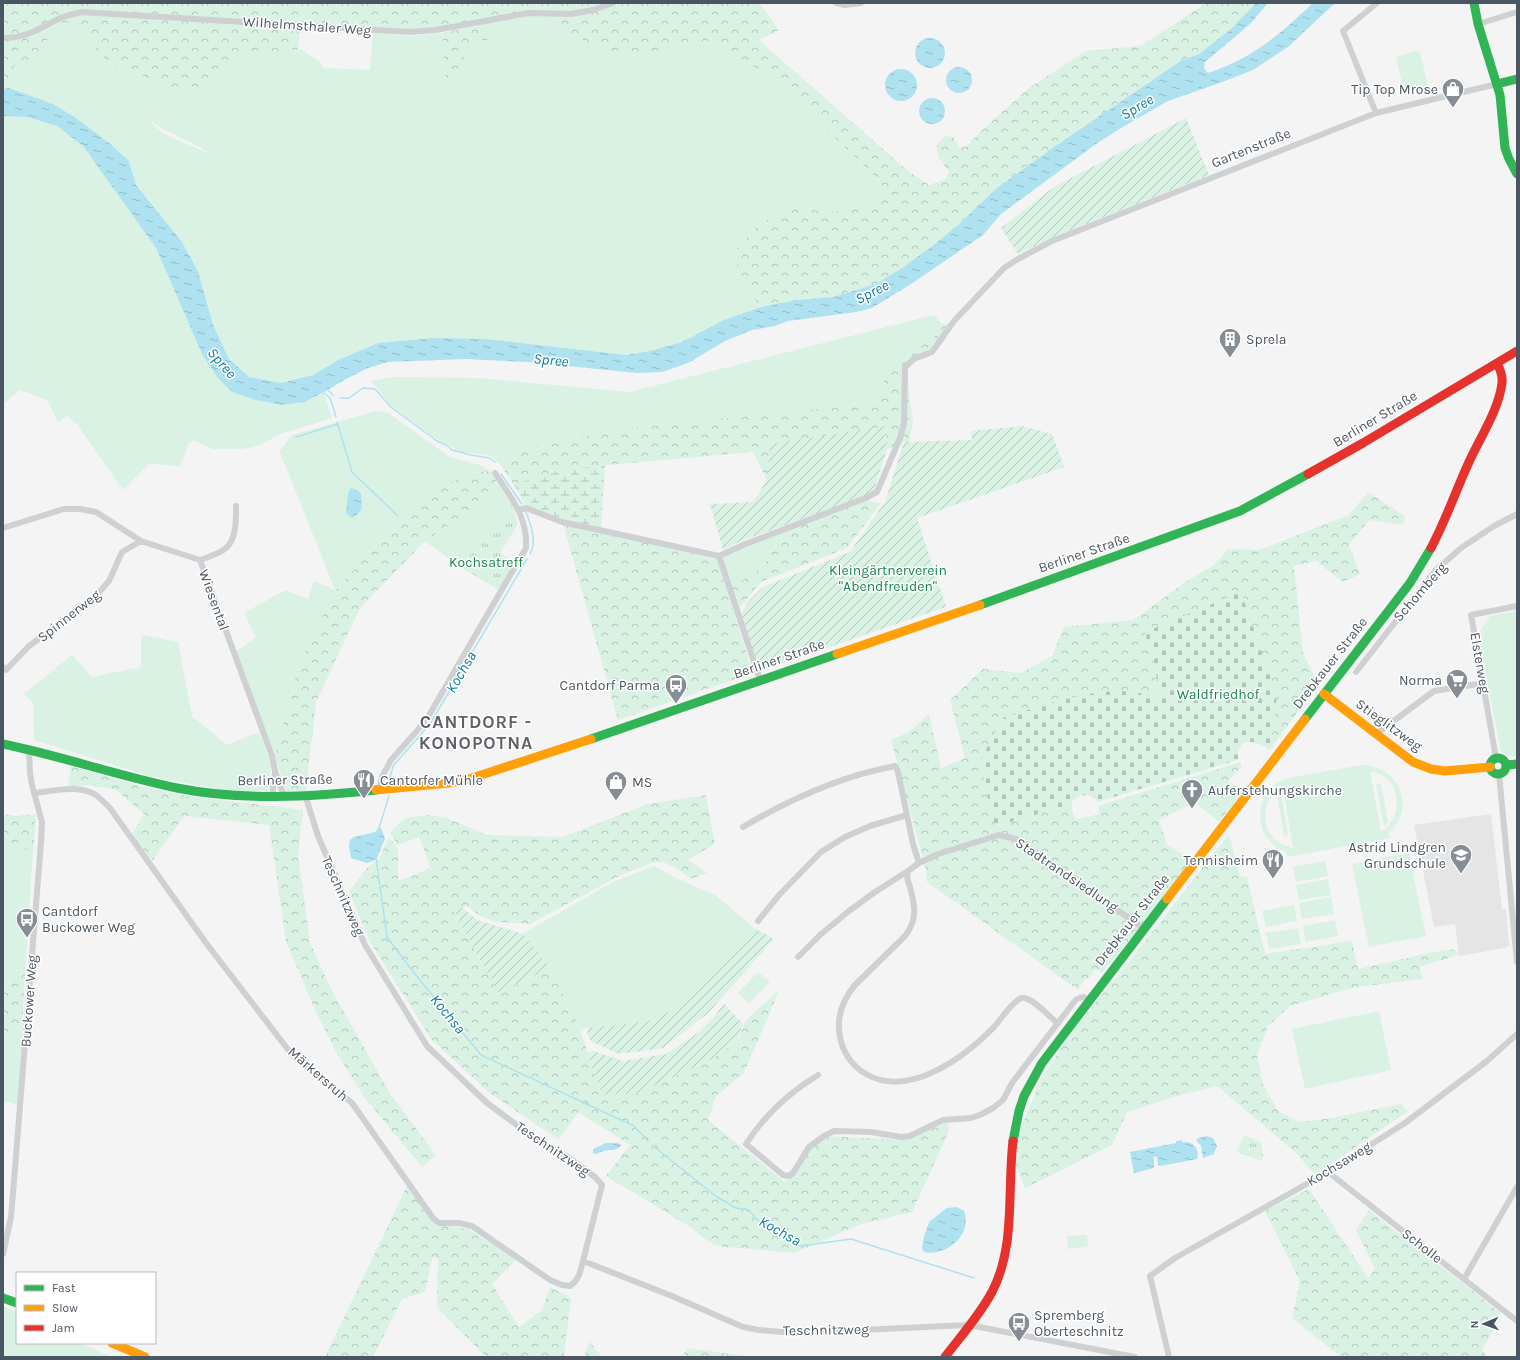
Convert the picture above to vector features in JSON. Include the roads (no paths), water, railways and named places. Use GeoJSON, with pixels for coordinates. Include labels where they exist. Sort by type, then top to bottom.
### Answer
{"type":"FeatureCollection","features":[{"type":"Feature","properties":{"kind":"main road"},"geometry":{"type":"LineString","coordinates":[[1474,3],[1478,24],[1497,84],[1505,148],[1517,174]]}},
{"type":"Feature","properties":{"kind":"main road","name":"Gartenstraße"},"geometry":{"type":"LineString","coordinates":[[1497,84],[1517,80]]}},
{"type":"Feature","properties":{"kind":"main road","name":"Berliner Straße"},"geometry":{"type":"LineString","coordinates":[[3,744],[29,749],[172,787],[228,795],[307,796],[448,783],[469,779],[926,624],[1240,511],[1363,443],[1517,350]]}},
{"type":"Feature","properties":{"kind":"main road","name":"Drebkauer Straße"},"geometry":{"type":"LineString","coordinates":[[945,1357],[990,1296],[998,1280],[1008,1231],[1011,1165],[1015,1126],[1020,1105],[1032,1080],[1057,1042],[1143,928],[1410,583],[1444,522],[1501,390],[1502,376],[1496,363]]}},
{"type":"Feature","properties":{"kind":"main road","name":"Stieglitzweg"},"geometry":{"type":"LineString","coordinates":[[1324,694],[1413,762],[1432,769],[1455,770],[1490,767]]}},
{"type":"Feature","properties":{"kind":"main road"},"geometry":{"type":"LineString","coordinates":[[1496,758],[1504,760],[1506,765],[1505,770],[1499,774],[1494,773],[1490,767],[1492,760],[1496,758]]}},
{"type":"Feature","properties":{"kind":"main road"},"geometry":{"type":"LineString","coordinates":[[1506,765],[1517,764]]}},
{"type":"Feature","properties":{"kind":"main road"},"geometry":{"type":"LineString","coordinates":[[4,1298],[16,1303]]}},
{"type":"Feature","properties":{"kind":"main road"},"geometry":{"type":"LineString","coordinates":[[114,1344],[145,1357]]}},
{"type":"Feature","properties":{"kind":"street","name":"Wilhelmsthaler Weg"},"geometry":{"type":"LineString","coordinates":[[3,38],[15,38],[26,35],[63,17],[81,12],[409,32],[436,30],[528,13],[571,14],[593,10],[613,3]]}},
{"type":"Feature","properties":{"kind":"street"},"geometry":{"type":"LineString","coordinates":[[836,3],[845,5],[861,3]]}},
{"type":"Feature","properties":{"kind":"street"},"geometry":{"type":"LineString","coordinates":[[1376,113],[1343,31],[1377,3]]}},
{"type":"Feature","properties":{"kind":"street"},"geometry":{"type":"LineString","coordinates":[[1478,24],[1517,12]]}},
{"type":"Feature","properties":{"kind":"street","name":"Gartenstraße"},"geometry":{"type":"LineString","coordinates":[[719,556],[743,545],[866,498],[876,492],[895,452],[904,423],[906,367],[914,359],[932,352],[954,321],[1004,268],[1018,259],[1052,241],[1376,113],[1497,84]]}},
{"type":"Feature","properties":{"kind":"street"},"geometry":{"type":"LineString","coordinates":[[379,790],[382,777],[390,760],[428,717],[526,548],[525,526],[519,510],[495,473]]}},
{"type":"Feature","properties":{"kind":"street"},"geometry":{"type":"LineString","coordinates":[[200,560],[226,548],[233,534],[236,506]]}},
{"type":"Feature","properties":{"kind":"street","name":"Wiesental"},"geometry":{"type":"LineString","coordinates":[[3,528],[64,509],[80,508],[96,512],[141,541],[200,560],[272,756],[275,771],[284,796]]}},
{"type":"Feature","properties":{"kind":"street"},"geometry":{"type":"LineString","coordinates":[[519,510],[526,508],[562,522],[719,556],[760,680]]}},
{"type":"Feature","properties":{"kind":"street","name":"Schomberg"},"geometry":{"type":"LineString","coordinates":[[1356,672],[1436,570],[1461,548],[1494,526],[1517,514]]}},
{"type":"Feature","properties":{"kind":"street","name":"Spinnerweg"},"geometry":{"type":"LineString","coordinates":[[4,668],[29,646],[95,597],[109,580],[122,552],[141,541]]}},
{"type":"Feature","properties":{"kind":"street","name":"Elsterweg"},"geometry":{"type":"LineString","coordinates":[[1496,758],[1471,615],[1517,606]]}},
{"type":"Feature","properties":{"kind":"street"},"geometry":{"type":"LineString","coordinates":[[1376,734],[1434,691],[1484,683]]}},
{"type":"Feature","properties":{"kind":"street","name":"Buckower Weg"},"geometry":{"type":"LineString","coordinates":[[3,1254],[11,1217],[41,842],[42,822],[30,773],[29,749]]}},
{"type":"Feature","properties":{"kind":"street"},"geometry":{"type":"LineString","coordinates":[[743,827],[788,802],[826,786],[856,776],[896,766],[912,844],[919,863]]}},
{"type":"Feature","properties":{"kind":"street","name":"Wiesental"},"geometry":{"type":"LineString","coordinates":[[272,796],[275,771]]}},
{"type":"Feature","properties":{"kind":"street"},"geometry":{"type":"LineString","coordinates":[[1499,774],[1517,962]]}},
{"type":"Feature","properties":{"kind":"street","name":"Märkersruh"},"geometry":{"type":"LineString","coordinates":[[34,793],[71,789],[85,790],[96,795],[110,808],[206,943],[293,1056],[352,1103],[433,1218],[439,1223],[459,1223],[472,1226],[550,1280],[562,1285],[570,1286],[576,1282],[584,1261]]}},
{"type":"Feature","properties":{"kind":"street","name":"Teschnitzweg"},"geometry":{"type":"LineString","coordinates":[[307,796],[307,801],[318,836],[365,945],[427,1046],[487,1103],[537,1140],[568,1157],[595,1177],[602,1185],[584,1261],[672,1296],[743,1327],[759,1330],[795,1333],[970,1325],[1135,1357]]}},
{"type":"Feature","properties":{"kind":"street"},"geometry":{"type":"LineString","coordinates":[[758,921],[780,894],[821,852],[845,837],[870,826],[906,815]]}},
{"type":"Feature","properties":{"kind":"street","name":"Stadtrandsiedlung"},"geometry":{"type":"LineString","coordinates":[[798,957],[820,935],[849,911],[919,863],[962,846],[999,835],[1016,839],[1143,928]]}},
{"type":"Feature","properties":{"kind":"street"},"geometry":{"type":"LineString","coordinates":[[908,871],[907,877],[915,912],[910,929],[905,936],[848,993],[840,1013],[839,1031],[841,1041],[849,1058],[858,1068],[871,1077],[893,1082],[913,1080],[927,1075],[944,1066],[973,1046],[994,1027],[1021,998],[1026,998],[1034,1002],[1057,1023]]}},
{"type":"Feature","properties":{"kind":"street"},"geometry":{"type":"LineString","coordinates":[[818,1075],[800,1086],[774,1110],[755,1130],[746,1144],[783,1175],[789,1176],[793,1172],[809,1146],[815,1141],[834,1132],[871,1132],[910,1136],[943,1120],[971,1118],[993,1108],[1003,1100],[1012,1084],[1057,1023],[1077,999],[1084,997],[1089,999]]}},
{"type":"Feature","properties":{"kind":"street","name":"Kochsaweg"},"geometry":{"type":"LineString","coordinates":[[1169,1357],[1150,1276],[1175,1258],[1328,1172],[1405,1123],[1487,1061],[1517,1034]]}},
{"type":"Feature","properties":{"kind":"street","name":"Scholle"},"geometry":{"type":"LineString","coordinates":[[1328,1172],[1517,1321]]}},
{"type":"Feature","properties":{"kind":"street"},"geometry":{"type":"LineString","coordinates":[[1464,1279],[1517,1187]]}},
{"type":"Feature","properties":{"kind":"water","name":"Spree"},"geometry":{"type":"Polygon","coordinates":[[[1256,3],[1268,3],[1252,22],[1205,62],[1204,68],[1208,73],[1252,53],[1277,35],[1313,3],[1335,3],[1288,47],[1253,70],[1168,101],[1096,144],[1001,214],[983,235],[911,284],[872,308],[856,312],[788,321],[775,326],[752,330],[725,341],[688,363],[662,372],[637,373],[528,362],[466,359],[388,362],[368,368],[305,402],[282,405],[256,400],[232,392],[218,378],[203,356],[156,248],[83,146],[57,126],[28,117],[3,116],[3,89],[9,88],[53,104],[76,118],[109,143],[129,161],[136,185],[182,242],[198,271],[213,325],[229,359],[249,377],[281,383],[313,375],[338,360],[378,343],[434,338],[486,339],[626,355],[650,351],[682,342],[724,320],[761,307],[797,300],[833,297],[876,284],[902,268],[931,247],[959,224],[997,188],[1054,147],[1182,60],[1199,54],[1232,28],[1256,3]]]}},
{"type":"Feature","properties":{"kind":"water"},"geometry":{"type":"Polygon","coordinates":[[[930,38],[941,42],[945,53],[941,64],[930,68],[919,64],[915,53],[919,42],[930,38]]]}},
{"type":"Feature","properties":{"kind":"water"},"geometry":{"type":"Polygon","coordinates":[[[959,67],[968,71],[972,80],[968,89],[959,93],[950,89],[946,80],[950,71],[959,67]]]}},
{"type":"Feature","properties":{"kind":"water"},"geometry":{"type":"Polygon","coordinates":[[[898,69],[904,69],[914,76],[917,85],[916,91],[910,98],[904,101],[898,101],[888,94],[885,88],[885,82],[892,72],[898,69]]]}},
{"type":"Feature","properties":{"kind":"water"},"geometry":{"type":"Polygon","coordinates":[[[932,98],[941,102],[945,111],[941,120],[932,124],[923,120],[919,111],[923,102],[932,98]]]}},
{"type":"Feature","properties":{"kind":"water"},"geometry":{"type":"Polygon","coordinates":[[[351,488],[358,490],[361,494],[362,502],[359,513],[352,518],[346,513],[348,493],[351,488]]]}},
{"type":"Feature","properties":{"kind":"water"},"geometry":{"type":"Polygon","coordinates":[[[378,828],[381,828],[385,839],[376,860],[367,863],[351,858],[349,846],[350,840],[354,837],[375,832],[378,828]]]}},
{"type":"Feature","properties":{"kind":"water"},"geometry":{"type":"Polygon","coordinates":[[[1206,1136],[1213,1138],[1217,1146],[1214,1154],[1203,1158],[1201,1146],[1196,1140],[1206,1136]]]}},
{"type":"Feature","properties":{"kind":"water"},"geometry":{"type":"Polygon","coordinates":[[[1182,1140],[1182,1142],[1195,1146],[1198,1155],[1197,1159],[1158,1166],[1157,1157],[1154,1156],[1154,1168],[1134,1173],[1130,1152],[1176,1143],[1176,1141],[1182,1140]]]}},
{"type":"Feature","properties":{"kind":"water"},"geometry":{"type":"Polygon","coordinates":[[[606,1143],[618,1143],[621,1145],[617,1149],[603,1151],[596,1154],[593,1153],[593,1149],[606,1143]]]}},
{"type":"Feature","properties":{"kind":"water"},"geometry":{"type":"Polygon","coordinates":[[[957,1207],[964,1211],[966,1220],[965,1228],[956,1242],[941,1251],[933,1253],[924,1252],[922,1248],[923,1240],[929,1222],[947,1208],[957,1207]]]}},
{"type":"Feature","properties":{"kind":"waterway","name":"Kochsa"},"geometry":{"type":"LineString","coordinates":[[340,398],[349,398],[363,388],[375,389],[391,407],[437,441],[446,445],[452,450],[489,458],[495,462]]}},
{"type":"Feature","properties":{"kind":"waterway","name":"Kochsa"},"geometry":{"type":"LineString","coordinates":[[328,390],[333,395]]}},
{"type":"Feature","properties":{"kind":"waterway"},"geometry":{"type":"LineString","coordinates":[[324,393],[330,398],[336,417]]}},
{"type":"Feature","properties":{"kind":"waterway"},"geometry":{"type":"LineString","coordinates":[[337,422],[352,472],[398,516]]}},
{"type":"Feature","properties":{"kind":"waterway"},"geometry":{"type":"LineString","coordinates":[[296,437],[338,424]]}},
{"type":"Feature","properties":{"kind":"waterway","name":"Kochsa"},"geometry":{"type":"LineString","coordinates":[[501,474],[522,504]]}},
{"type":"Feature","properties":{"kind":"waterway","name":"Kochsa"},"geometry":{"type":"LineString","coordinates":[[526,512],[533,538],[530,554]]}},
{"type":"Feature","properties":{"kind":"waterway","name":"Kochsa"},"geometry":{"type":"LineString","coordinates":[[389,781],[393,766],[430,724],[527,559]]}},
{"type":"Feature","properties":{"kind":"waterway","name":"Kochsa"},"geometry":{"type":"LineString","coordinates":[[379,828],[389,796]]}},
{"type":"Feature","properties":{"kind":"waterway","name":"Kochsa"},"geometry":{"type":"LineString","coordinates":[[376,858],[387,937],[481,1055],[634,1126],[648,1141]]}},
{"type":"Feature","properties":{"kind":"waterway","name":"Kochsa"},"geometry":{"type":"LineString","coordinates":[[652,1145],[717,1197],[736,1208],[749,1210],[756,1219],[801,1246],[851,1239],[974,1278]]}},
{"type":"Feature","properties":{"kind":"place","name":"Tip Top Mrose"},"geometry":{"type":"Point","coordinates":[1453,108]}},
{"type":"Feature","properties":{"kind":"place","name":"Sprela"},"geometry":{"type":"Point","coordinates":[1230,358]}},
{"type":"Feature","properties":{"kind":"place","name":"Norma"},"geometry":{"type":"Point","coordinates":[1457,700]}},
{"type":"Feature","properties":{"kind":"place","name":"Cantdorf Parma"},"geometry":{"type":"Point","coordinates":[676,704]}},
{"type":"Feature","properties":{"kind":"place","name":"Cantorfer Mühle"},"geometry":{"type":"Point","coordinates":[364,800]}},
{"type":"Feature","properties":{"kind":"place","name":"MS"},"geometry":{"type":"Point","coordinates":[616,802]}},
{"type":"Feature","properties":{"kind":"place","name":"Auferstehungskirche"},"geometry":{"type":"Point","coordinates":[1192,810]}},
{"type":"Feature","properties":{"kind":"place","name":"Astrid Lindgren Grundschule"},"geometry":{"type":"Point","coordinates":[1461,874]}},
{"type":"Feature","properties":{"kind":"place","name":"Tennisheim"},"geometry":{"type":"Point","coordinates":[1273,880]}},
{"type":"Feature","properties":{"kind":"place","name":"Cantdorf Buckower Weg"},"geometry":{"type":"Point","coordinates":[27,938]}},
{"type":"Feature","properties":{"kind":"place","name":"Spremberg Oberteschnitz"},"geometry":{"type":"Point","coordinates":[1019,1342]}},
{"type":"Feature","properties":{"kind":"district","name":"CANTDORF - KONOPOTNA"},"geometry":{"type":"Point","coordinates":[476,732]}},
{"type":"Feature","properties":{"kind":"park label","name":"Kochsatreff"},"geometry":{"type":"Point","coordinates":[486,562]}},
{"type":"Feature","properties":{"kind":"park label","name":"Kleingärtnerverein \"Abendfreuden\""},"geometry":{"type":"Point","coordinates":[888,578]}},
{"type":"Feature","properties":{"kind":"park label","name":"Waldfriedhof"},"geometry":{"type":"Point","coordinates":[1218,694]}}]}
